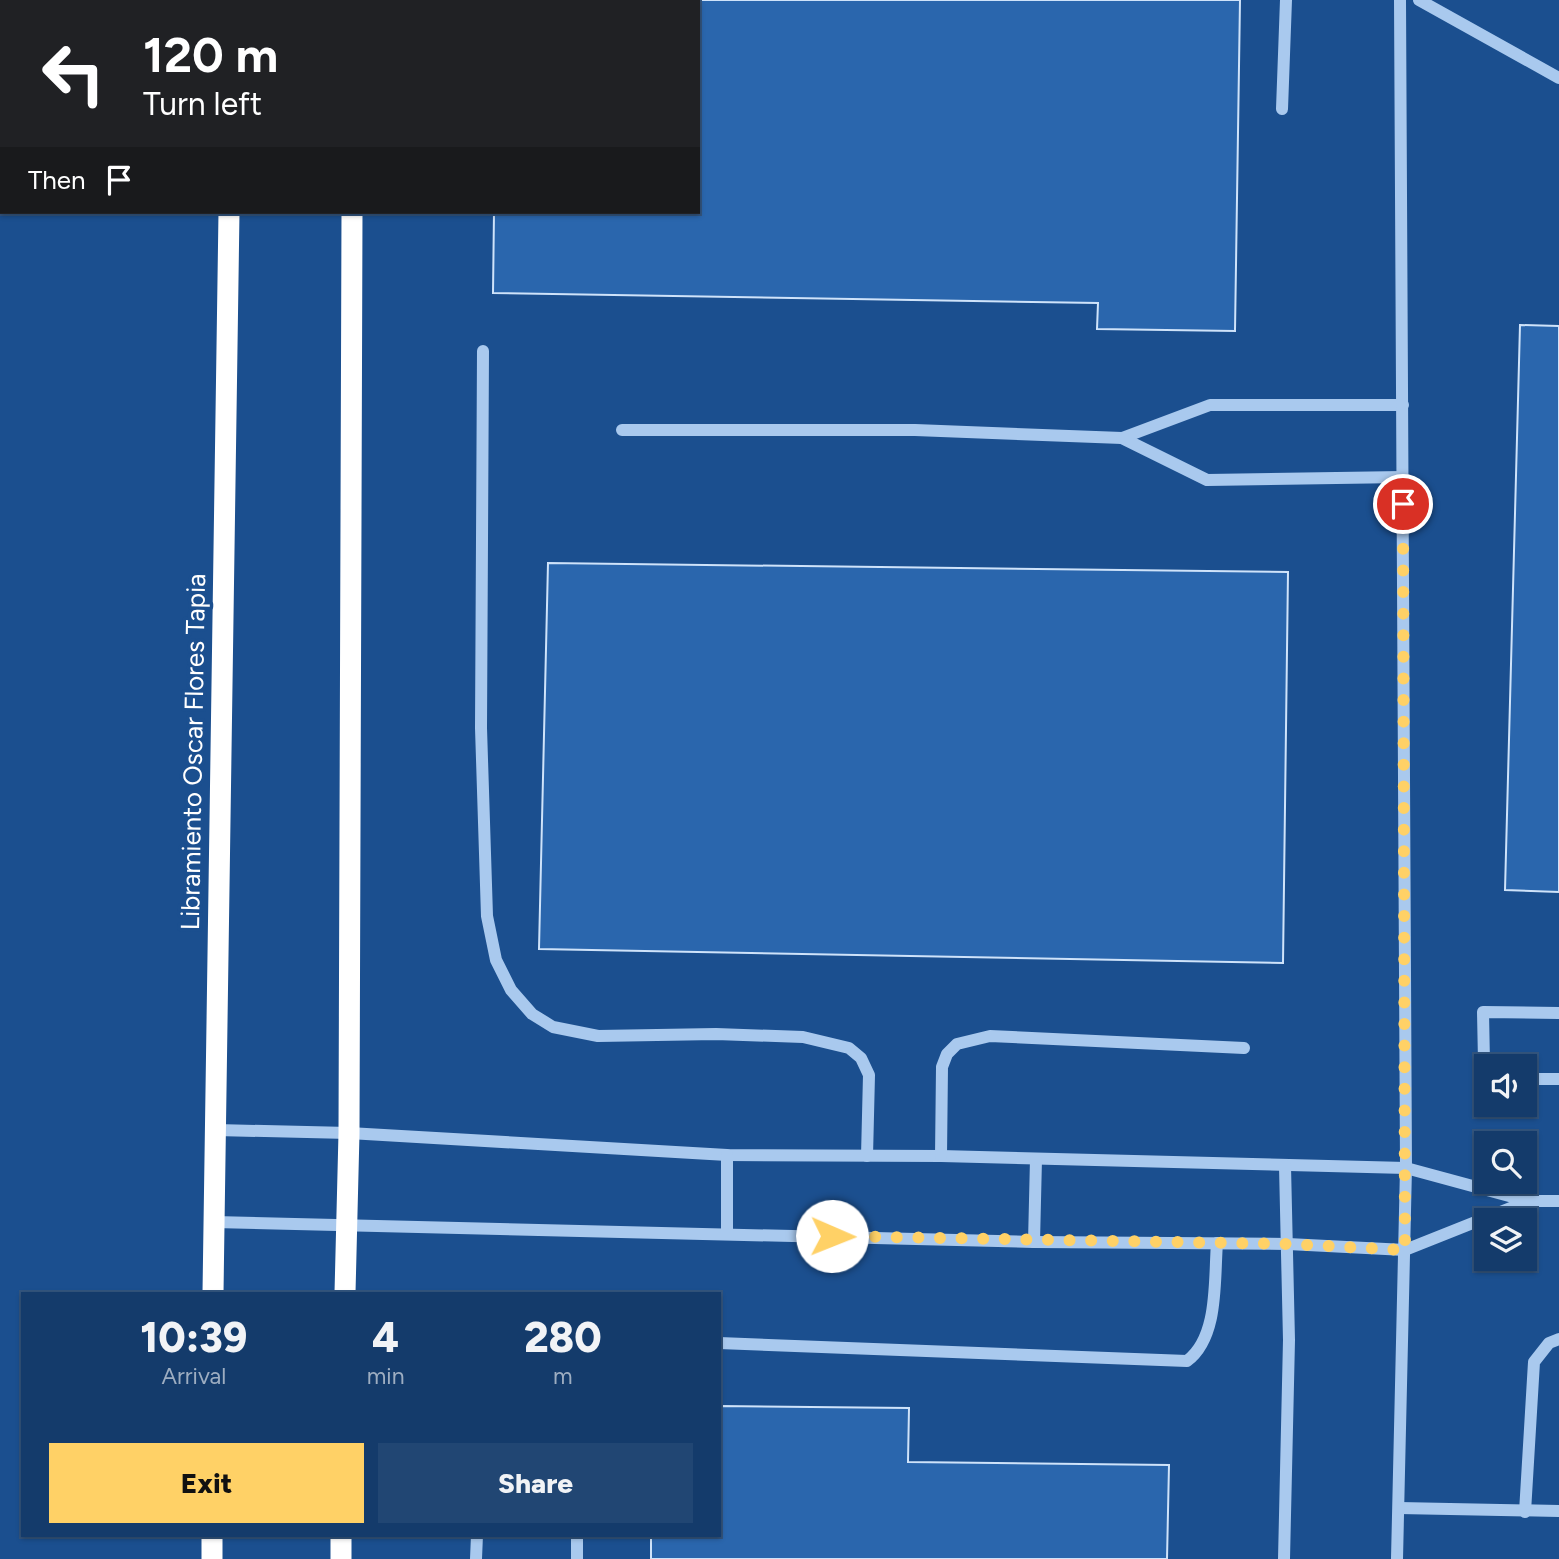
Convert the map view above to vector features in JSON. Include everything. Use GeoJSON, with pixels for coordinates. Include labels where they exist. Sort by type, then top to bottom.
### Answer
{"type":"FeatureCollection","features":[{"type":"Feature","properties":{"kind":"highway","name":"Libramiento Oscar Flores Tapia"},"geometry":{"type":"LineString","coordinates":[[214,1292],[229,214]]}},
{"type":"Feature","properties":{"kind":"highway"},"geometry":{"type":"LineString","coordinates":[[345,1292],[349,1133],[352,214]]}},
{"type":"Feature","properties":{"kind":"highway"},"geometry":{"type":"LineString","coordinates":[[212,1537],[212,1559]]}},
{"type":"Feature","properties":{"kind":"highway"},"geometry":{"type":"LineString","coordinates":[[341,1537],[341,1559]]}},
{"type":"Feature","properties":{"kind":"lane"},"geometry":{"type":"LineString","coordinates":[[1282,109],[1286,0]]}},
{"type":"Feature","properties":{"kind":"lane"},"geometry":{"type":"LineString","coordinates":[[1397,1559],[1406,1168],[1400,0]]}},
{"type":"Feature","properties":{"kind":"lane"},"geometry":{"type":"LineString","coordinates":[[1419,0],[1559,78]]}},
{"type":"Feature","properties":{"kind":"lane"},"geometry":{"type":"LineString","coordinates":[[482,351],[481,728],[487,916],[496,960],[511,990],[532,1014],[553,1027],[598,1036],[716,1034],[803,1037],[849,1048],[861,1058],[869,1075],[867,1156]]}},
{"type":"Feature","properties":{"kind":"lane"},"geometry":{"type":"LineString","coordinates":[[622,430],[915,430],[1122,438],[1210,405],[1403,405]]}},
{"type":"Feature","properties":{"kind":"lane"},"geometry":{"type":"LineString","coordinates":[[1122,438],[1207,480],[1403,477]]}},
{"type":"Feature","properties":{"kind":"lane"},"geometry":{"type":"LineString","coordinates":[[1484,1054],[1483,1012],[1559,1013]]}},
{"type":"Feature","properties":{"kind":"lane"},"geometry":{"type":"LineString","coordinates":[[941,1156],[942,1068],[947,1054],[957,1044],[972,1038],[1033,1037],[1244,1048]]}},
{"type":"Feature","properties":{"kind":"lane"},"geometry":{"type":"LineString","coordinates":[[1537,1079],[1559,1079]]}},
{"type":"Feature","properties":{"kind":"lane"},"geometry":{"type":"LineString","coordinates":[[216,1130],[349,1133],[727,1155],[941,1156],[1406,1168],[1528,1201],[1559,1201]]}},
{"type":"Feature","properties":{"kind":"lane"},"geometry":{"type":"LineString","coordinates":[[727,1155],[727,1234]]}},
{"type":"Feature","properties":{"kind":"lane"},"geometry":{"type":"LineString","coordinates":[[1034,1242],[1036,1159]]}},
{"type":"Feature","properties":{"kind":"lane"},"geometry":{"type":"LineString","coordinates":[[1284,1559],[1288,1244],[1285,1166]]}},
{"type":"Feature","properties":{"kind":"lane"},"geometry":{"type":"LineString","coordinates":[[214,1222],[1034,1242],[1288,1244],[1405,1250],[1528,1201]]}},
{"type":"Feature","properties":{"kind":"lane"},"geometry":{"type":"LineString","coordinates":[[721,1343],[1186,1361],[1199,1352],[1207,1334],[1217,1243]]}},
{"type":"Feature","properties":{"kind":"lane"},"geometry":{"type":"LineString","coordinates":[[1525,1513],[1534,1362],[1549,1343],[1559,1339]]}},
{"type":"Feature","properties":{"kind":"lane"},"geometry":{"type":"LineString","coordinates":[[1399,1508],[1525,1513],[1559,1511]]}},
{"type":"Feature","properties":{"kind":"lane"},"geometry":{"type":"LineString","coordinates":[[476,1559],[477,1537]]}},
{"type":"Feature","properties":{"kind":"lane"},"geometry":{"type":"LineString","coordinates":[[577,1537],[577,1559]]}},
{"type":"Feature","properties":{"kind":"building"},"geometry":{"type":"Polygon","coordinates":[[[700,0],[1240,0],[1235,331],[1097,329],[1098,303],[493,293],[494,214],[700,214],[700,0]]]}},
{"type":"Feature","properties":{"kind":"building"},"geometry":{"type":"Polygon","coordinates":[[[1520,325],[1559,326],[1559,892],[1505,890],[1520,325]]]}},
{"type":"Feature","properties":{"kind":"building"},"geometry":{"type":"Polygon","coordinates":[[[548,563],[1288,572],[1283,963],[539,949],[548,563]]]}},
{"type":"Feature","properties":{"kind":"building"},"geometry":{"type":"Polygon","coordinates":[[[721,1406],[909,1408],[908,1462],[1169,1465],[1167,1559],[651,1559],[651,1537],[721,1537],[721,1406]]]}},
{"type":"Feature","properties":{"kind":"route"},"geometry":{"type":"LineString","coordinates":[[832,1236],[1034,1242],[1288,1244],[1405,1250],[1403,504]]}}]}
